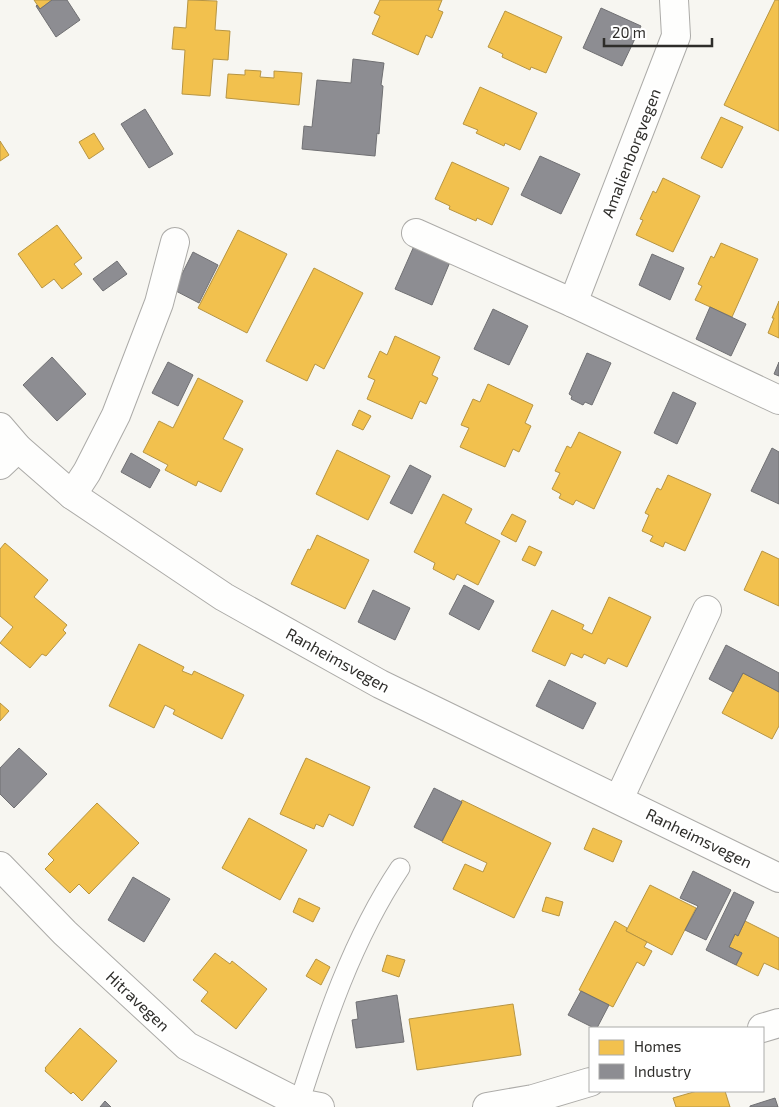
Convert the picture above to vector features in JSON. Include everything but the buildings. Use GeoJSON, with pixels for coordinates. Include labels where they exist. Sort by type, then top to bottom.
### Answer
{"type":"FeatureCollection","features":[{"type":"Feature","properties":{"kind":"street","name":"Amalienborgvegen"},"geometry":{"type":"LineString","coordinates":[[573,303],[676,36],[674,0]]}},
{"type":"Feature","properties":{"kind":"street"},"geometry":{"type":"LineString","coordinates":[[416,232],[573,303],[779,400]]}},
{"type":"Feature","properties":{"kind":"street"},"geometry":{"type":"LineString","coordinates":[[72,494],[87,472],[116,415],[159,303],[174,242]]}},
{"type":"Feature","properties":{"kind":"street","name":"Ranheimsvegen"},"geometry":{"type":"LineString","coordinates":[[0,427],[9,457],[72,494],[224,597],[380,684],[779,878]]}},
{"type":"Feature","properties":{"kind":"street"},"geometry":{"type":"LineString","coordinates":[[619,799],[707,610]]}},
{"type":"Feature","properties":{"kind":"street","name":"Hitravegen"},"geometry":{"type":"LineString","coordinates":[[0,866],[65,933],[187,1046],[310,1105]]}},
{"type":"Feature","properties":{"kind":"street"},"geometry":{"type":"LineString","coordinates":[[764,1027],[779,1023]]}},
{"type":"Feature","properties":{"kind":"street"},"geometry":{"type":"LineString","coordinates":[[487,1107],[533,1100],[589,1082]]}},
{"type":"Feature","properties":{"kind":"lane","name":"Hitravegen"},"geometry":{"type":"LineString","coordinates":[[310,1105],[339,985],[370,917],[384,891],[400,868]]}}]}
